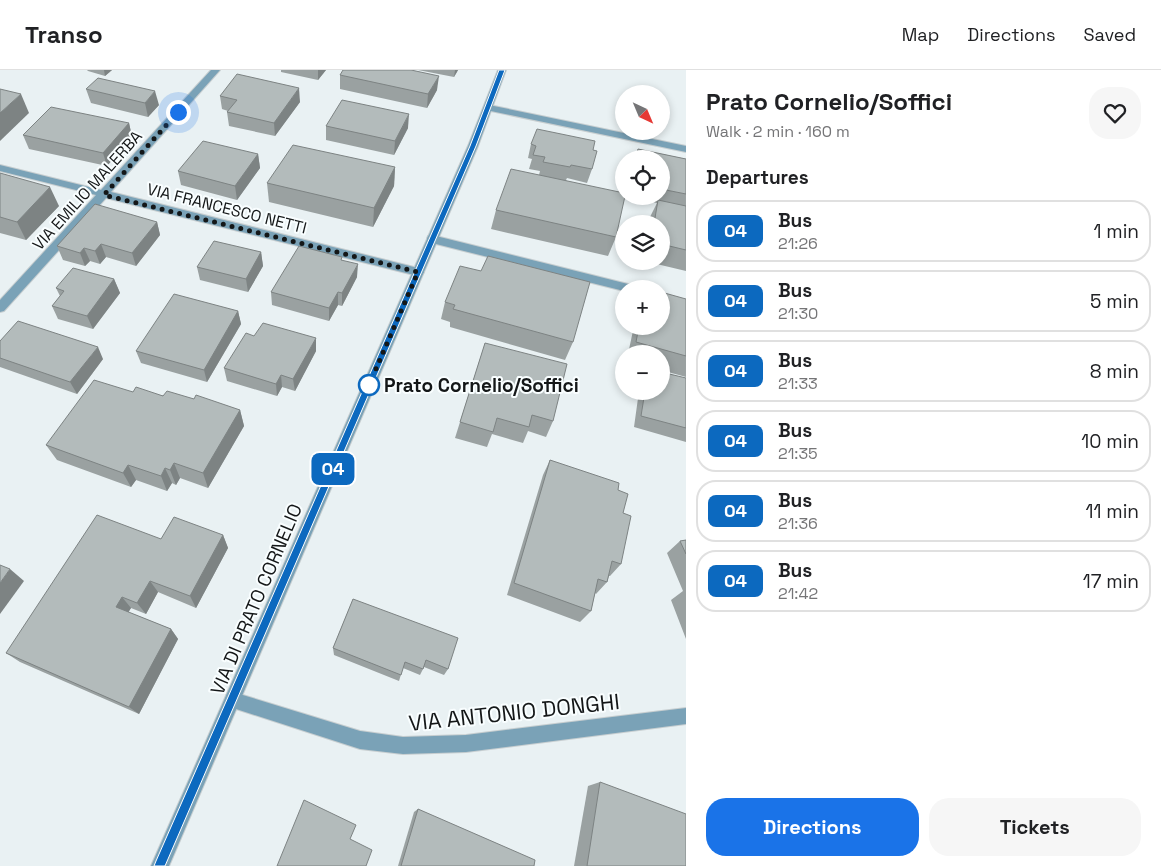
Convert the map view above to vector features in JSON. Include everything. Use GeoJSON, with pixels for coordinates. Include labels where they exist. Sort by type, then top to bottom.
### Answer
{"type":"FeatureCollection","features":[{"type":"Feature","properties":{"kind":"street","name":"VIA EMILIO MALERBA"},"geometry":{"type":"LineString","coordinates":[[0,308],[216,70]]}},
{"type":"Feature","properties":{"kind":"street","name":"VIA DI PRATO CORNELIO"},"geometry":{"type":"LineString","coordinates":[[160,866],[418,272],[488,108],[502,70]]}},
{"type":"Feature","properties":{"kind":"street"},"geometry":{"type":"LineString","coordinates":[[488,108],[686,149]]}},
{"type":"Feature","properties":{"kind":"street","name":"VIA FRANCESCO NETTI"},"geometry":{"type":"LineString","coordinates":[[0,168],[418,272]]}},
{"type":"Feature","properties":{"kind":"street"},"geometry":{"type":"LineString","coordinates":[[432,239],[615,285]]}},
{"type":"Feature","properties":{"kind":"street","name":"VIA ANTONIO DONGHI"},"geometry":{"type":"LineString","coordinates":[[233,700],[360,740],[380,744],[421,747],[460,744],[686,716]]}},
{"type":"Feature","properties":{"kind":"building"},"geometry":{"type":"Polygon","coordinates":[[[343,70],[411,70],[439,76],[428,94],[340,75],[343,70]]]}},
{"type":"Feature","properties":{"kind":"building"},"geometry":{"type":"Polygon","coordinates":[[[237,74],[299,88],[274,123],[227,112],[237,100],[220,96],[237,74]]]}},
{"type":"Feature","properties":{"kind":"building"},"geometry":{"type":"Polygon","coordinates":[[[98,78],[155,91],[145,103],[86,89],[98,78]]]}},
{"type":"Feature","properties":{"kind":"building"},"geometry":{"type":"Polygon","coordinates":[[[0,89],[21,94],[0,113],[0,89]]]}},
{"type":"Feature","properties":{"kind":"building"},"geometry":{"type":"Polygon","coordinates":[[[342,100],[409,114],[395,141],[326,126],[342,100]]]}},
{"type":"Feature","properties":{"kind":"building"},"geometry":{"type":"Polygon","coordinates":[[[51,107],[129,123],[103,153],[23,135],[51,107]]]}},
{"type":"Feature","properties":{"kind":"building"},"geometry":{"type":"Polygon","coordinates":[[[537,129],[595,141],[593,150],[597,151],[592,169],[543,162],[545,157],[533,155],[536,146],[531,144],[537,129]]]}},
{"type":"Feature","properties":{"kind":"building"},"geometry":{"type":"Polygon","coordinates":[[[203,141],[258,154],[235,186],[178,171],[203,141]]]}},
{"type":"Feature","properties":{"kind":"building"},"geometry":{"type":"Polygon","coordinates":[[[293,145],[395,167],[374,208],[267,183],[293,145]]]}},
{"type":"Feature","properties":{"kind":"building"},"geometry":{"type":"Polygon","coordinates":[[[670,156],[686,159],[686,194],[670,191],[670,156]]]}},
{"type":"Feature","properties":{"kind":"building"},"geometry":{"type":"Polygon","coordinates":[[[511,169],[615,191],[615,205],[623,205],[621,215],[615,215],[615,237],[496,210],[511,169]]]}},
{"type":"Feature","properties":{"kind":"building"},"geometry":{"type":"Polygon","coordinates":[[[0,173],[50,187],[17,222],[0,217],[0,173]]]}},
{"type":"Feature","properties":{"kind":"building"},"geometry":{"type":"Polygon","coordinates":[[[670,203],[686,206],[686,250],[670,246],[670,215],[656,215],[657,205],[670,205],[670,203]]]}},
{"type":"Feature","properties":{"kind":"building"},"geometry":{"type":"Polygon","coordinates":[[[95,204],[157,222],[132,253],[101,244],[95,251],[84,248],[80,253],[57,246],[95,204]]]}},
{"type":"Feature","properties":{"kind":"building"},"geometry":{"type":"Polygon","coordinates":[[[214,241],[261,252],[246,279],[197,267],[214,241]]]}},
{"type":"Feature","properties":{"kind":"building"},"geometry":{"type":"Polygon","coordinates":[[[299,246],[342,257],[341,260],[358,264],[342,293],[338,292],[329,308],[271,292],[299,246]]]}},
{"type":"Feature","properties":{"kind":"building"},"geometry":{"type":"Polygon","coordinates":[[[488,256],[590,282],[573,342],[453,309],[455,305],[445,302],[460,266],[481,271],[488,256]]]}},
{"type":"Feature","properties":{"kind":"building"},"geometry":{"type":"Polygon","coordinates":[[[73,268],[114,279],[87,316],[52,306],[64,291],[56,288],[73,268]]]}},
{"type":"Feature","properties":{"kind":"building"},"geometry":{"type":"Polygon","coordinates":[[[174,294],[238,311],[204,370],[136,351],[174,294]]]}},
{"type":"Feature","properties":{"kind":"building"},"geometry":{"type":"Polygon","coordinates":[[[670,295],[686,299],[686,356],[670,352],[670,345],[647,345],[636,342],[637,335],[670,335],[670,295]]]}},
{"type":"Feature","properties":{"kind":"building"},"geometry":{"type":"Polygon","coordinates":[[[18,321],[98,347],[70,382],[0,358],[0,341],[18,321]]]}},
{"type":"Feature","properties":{"kind":"building"},"geometry":{"type":"Polygon","coordinates":[[[263,323],[316,338],[293,379],[281,375],[276,384],[224,368],[246,333],[254,336],[263,323]]]}},
{"type":"Feature","properties":{"kind":"building"},"geometry":{"type":"Polygon","coordinates":[[[485,343],[567,364],[553,421],[532,415],[529,427],[497,418],[493,432],[460,422],[485,343]]]}},
{"type":"Feature","properties":{"kind":"building"},"geometry":{"type":"Polygon","coordinates":[[[670,374],[686,378],[686,428],[641,416],[644,400],[670,400],[670,374]]]}},
{"type":"Feature","properties":{"kind":"building"},"geometry":{"type":"Polygon","coordinates":[[[94,380],[133,392],[136,387],[163,396],[167,391],[194,399],[196,395],[240,410],[203,473],[174,463],[170,470],[165,468],[161,476],[128,465],[123,473],[46,445],[94,380]]]}},
{"type":"Feature","properties":{"kind":"building"},"geometry":{"type":"Polygon","coordinates":[[[550,460],[619,483],[618,490],[628,494],[623,513],[631,516],[621,564],[612,561],[607,582],[598,579],[591,611],[514,583],[550,460]]]}},
{"type":"Feature","properties":{"kind":"building"},"geometry":{"type":"Polygon","coordinates":[[[97,515],[161,539],[174,517],[223,535],[190,596],[150,581],[137,603],[122,597],[116,607],[171,629],[129,707],[6,653],[97,515]]]}},
{"type":"Feature","properties":{"kind":"building"},"geometry":{"type":"Polygon","coordinates":[[[686,540],[686,554],[680,541],[686,540]]]}},
{"type":"Feature","properties":{"kind":"building"},"geometry":{"type":"Polygon","coordinates":[[[0,565],[10,569],[0,583],[0,565]]]}},
{"type":"Feature","properties":{"kind":"building"},"geometry":{"type":"Polygon","coordinates":[[[353,599],[458,638],[448,669],[426,660],[423,669],[405,662],[401,675],[333,648],[353,599]]]}},
{"type":"Feature","properties":{"kind":"building"},"geometry":{"type":"Polygon","coordinates":[[[600,782],[686,814],[686,866],[587,866],[600,782]]]}},
{"type":"Feature","properties":{"kind":"building"},"geometry":{"type":"Polygon","coordinates":[[[304,800],[356,825],[350,839],[372,850],[366,866],[277,866],[304,800]]]}},
{"type":"Feature","properties":{"kind":"building"},"geometry":{"type":"Polygon","coordinates":[[[418,809],[535,860],[534,866],[401,866],[418,809]]]}},
{"type":"Feature","properties":{"kind":"bus line","name":"04"},"geometry":{"type":"LineString","coordinates":[[160,866],[473,146],[502,70]]}},
{"type":"Feature","properties":{"kind":"place","name":"Prato Cornelio/Soffici"},"geometry":{"type":"Point","coordinates":[369,385]}},
{"type":"Feature","properties":{"kind":"route"},"geometry":{"type":"LineString","coordinates":[[178,112],[104,195],[418,272],[369,385]]}}]}
